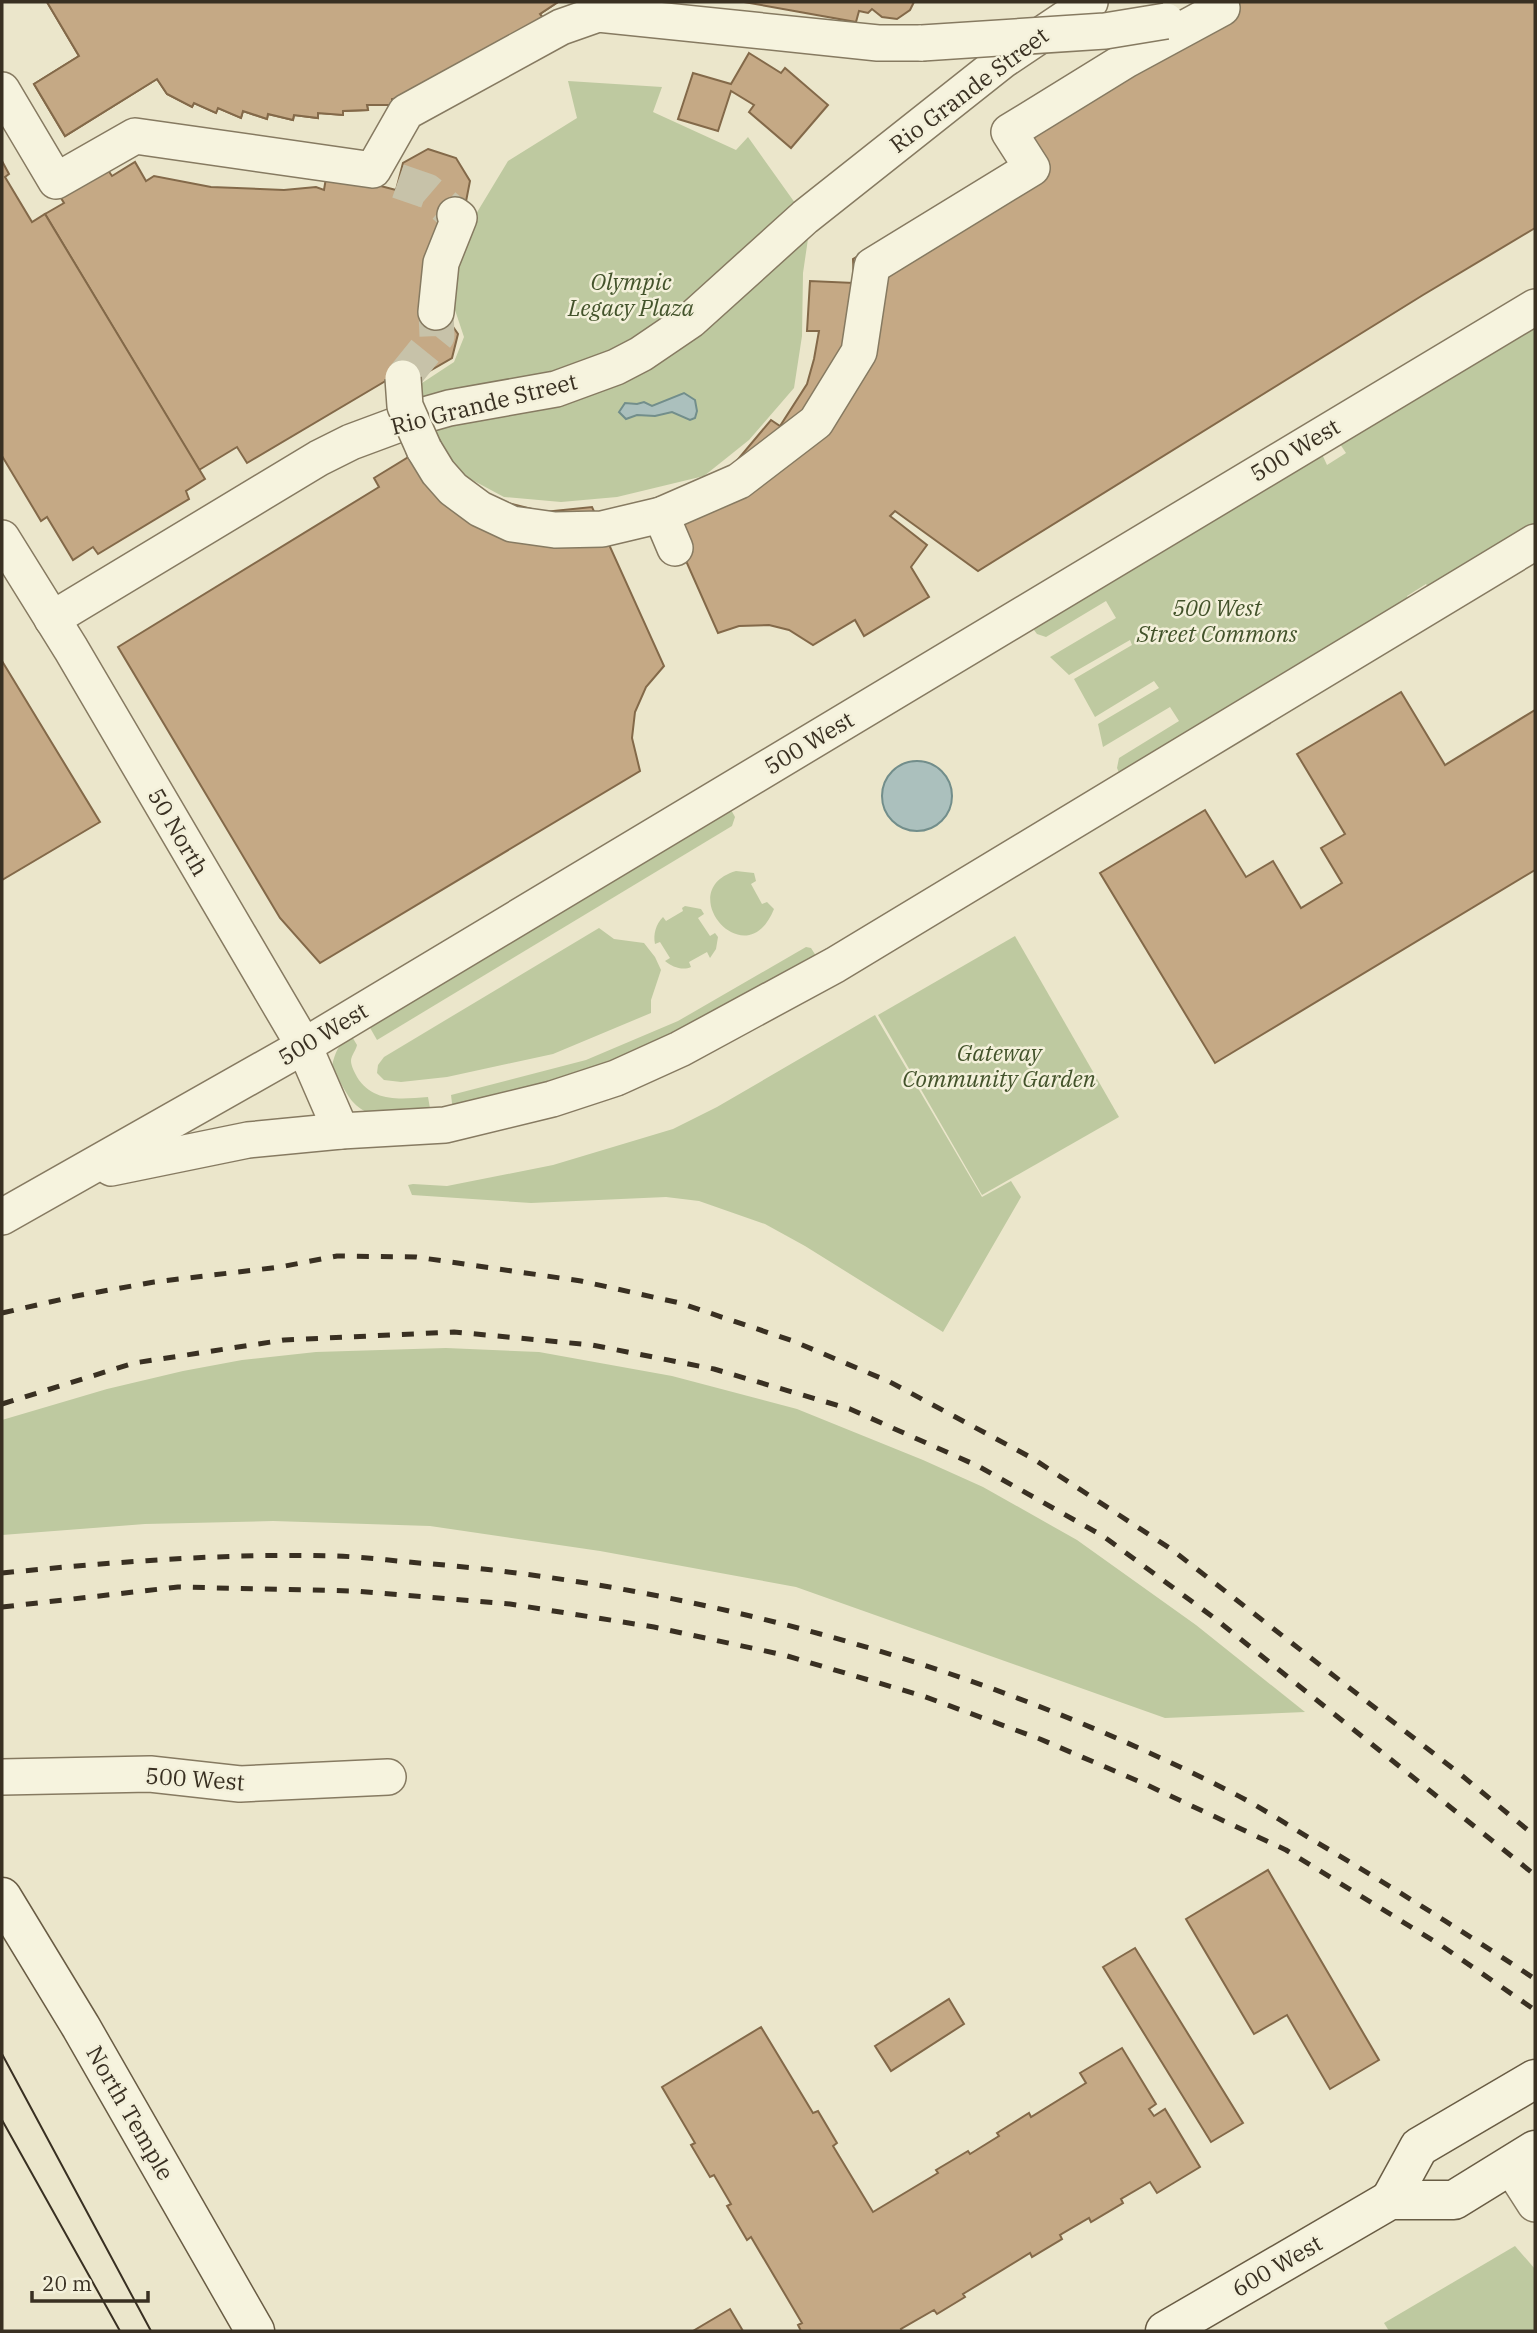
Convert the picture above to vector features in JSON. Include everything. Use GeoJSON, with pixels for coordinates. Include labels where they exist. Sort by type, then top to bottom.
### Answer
{"type":"FeatureCollection","features":[{"type":"Feature","properties":{"kind":"street","name":"Rio Grande Street"},"geometry":{"type":"LineString","coordinates":[[52,619],[351,442],[449,408],[556,389],[616,367],[641,354],[691,320],[806,218],[980,77],[1090,2]]}},
{"type":"Feature","properties":{"kind":"street"},"geometry":{"type":"LineString","coordinates":[[2,90],[56,181],[135,136],[385,175],[406,111],[562,27],[623,8],[878,43],[922,43],[1105,31],[1166,21],[1235,5]]}},
{"type":"Feature","properties":{"kind":"street"},"geometry":{"type":"LineString","coordinates":[[403,378],[405,406],[424,449],[438,472],[453,489],[480,509],[512,524],[555,530],[603,529],[655,516],[739,481],[816,422],[859,352],[872,266],[1032,168],[1009,132],[1126,60],[1235,5]]}},
{"type":"Feature","properties":{"kind":"street"},"geometry":{"type":"LineString","coordinates":[[436,312],[441,263],[460,218],[455,215]]}},
{"type":"Feature","properties":{"kind":"street","name":"500 West"},"geometry":{"type":"LineString","coordinates":[[2,1217],[304,1046],[1535,307]]}},
{"type":"Feature","properties":{"kind":"street"},"geometry":{"type":"LineString","coordinates":[[655,516],[675,548]]}},
{"type":"Feature","properties":{"kind":"street","name":"50 North"},"geometry":{"type":"LineString","coordinates":[[2,538],[304,1046],[341,1131]]}},
{"type":"Feature","properties":{"kind":"street","name":"500 West"},"geometry":{"type":"LineString","coordinates":[[80,1174],[248,1140],[445,1125],[552,1099],[616,1078],[680,1049],[835,965],[1535,542]]}},
{"type":"Feature","properties":{"kind":"street","name":"500 West"},"geometry":{"type":"LineString","coordinates":[[2,1777],[149,1774],[240,1784],[388,1777]]}},
{"type":"Feature","properties":{"kind":"street","name":"North Temple"},"geometry":{"type":"LineString","coordinates":[[2,1897],[88,2039],[255,2331]]}},
{"type":"Feature","properties":{"kind":"street"},"geometry":{"type":"LineString","coordinates":[[1535,2079],[1419,2147],[1390,2200],[1454,2200],[1522,2158],[1535,2204]]}},
{"type":"Feature","properties":{"kind":"street","name":"600 West"},"geometry":{"type":"LineString","coordinates":[[1165,2331],[1390,2200]]}},
{"type":"Feature","properties":{"kind":"green space","name":"Olympic Legacy Plaza"},"geometry":{"type":"Polygon","coordinates":[[[568,81],[662,87],[653,112],[736,150],[748,137],[805,217],[809,232],[803,273],[802,336],[794,388],[749,440],[704,476],[617,497],[561,502],[504,497],[461,474],[421,416],[419,385],[454,362],[464,337],[451,298],[476,214],[508,161],[577,118],[568,81]]]}},
{"type":"Feature","properties":{"kind":"green space","name":"500 West Street Commons"},"geometry":{"type":"Polygon","coordinates":[[[1535,323],[1535,528],[1431,591],[1426,584],[1407,596],[1411,603],[1121,777],[1117,768],[1119,758],[1179,721],[1170,707],[1103,747],[1098,724],[1159,688],[1154,681],[1095,717],[1074,679],[1132,645],[1130,640],[1069,675],[1050,657],[1116,618],[1106,601],[1046,637],[1037,634],[1031,626],[1321,452],[1327,465],[1346,453],[1338,441],[1535,323]]]}},
{"type":"Feature","properties":{"kind":"green space"},"geometry":{"type":"Polygon","coordinates":[[[730,808],[735,817],[732,826],[377,1040],[369,1026],[730,808]]]}},
{"type":"Feature","properties":{"kind":"green space"},"geometry":{"type":"Polygon","coordinates":[[[736,871],[754,873],[756,881],[751,884],[762,904],[767,902],[774,909],[762,928],[747,935],[733,933],[720,923],[712,910],[711,895],[718,881],[736,871]]]}},
{"type":"Feature","properties":{"kind":"green space"},"geometry":{"type":"Polygon","coordinates":[[[685,906],[701,909],[704,914],[698,918],[710,936],[715,933],[718,937],[716,949],[710,958],[707,952],[689,962],[691,967],[685,969],[674,967],[665,961],[670,958],[660,942],[655,944],[654,937],[663,917],[666,921],[683,911],[685,906]]]}},
{"type":"Feature","properties":{"kind":"green space"},"geometry":{"type":"Polygon","coordinates":[[[599,928],[614,939],[644,943],[655,957],[661,970],[651,1000],[651,1013],[553,1054],[447,1077],[401,1082],[384,1080],[377,1073],[378,1065],[384,1057],[599,928]]]}},
{"type":"Feature","properties":{"kind":"green space","name":"Gateway Community Garden"},"geometry":{"type":"Polygon","coordinates":[[[1015,936],[1119,1117],[982,1195],[878,1015],[1015,936]]]}},
{"type":"Feature","properties":{"kind":"green space"},"geometry":{"type":"Polygon","coordinates":[[[806,947],[811,948],[818,959],[638,1059],[453,1111],[451,1095],[586,1060],[678,1021],[806,947]]]}},
{"type":"Feature","properties":{"kind":"green space"},"geometry":{"type":"Polygon","coordinates":[[[875,1015],[982,1197],[1011,1181],[1021,1197],[943,1332],[765,1224],[699,1201],[666,1197],[531,1203],[412,1195],[408,1185],[447,1186],[553,1165],[673,1129],[717,1107],[875,1015]]]}},
{"type":"Feature","properties":{"kind":"green space"},"geometry":{"type":"Polygon","coordinates":[[[351,1035],[357,1045],[351,1059],[352,1065],[364,1085],[388,1098],[428,1097],[431,1114],[378,1116],[352,1101],[332,1066],[338,1048],[351,1035]]]}},
{"type":"Feature","properties":{"kind":"green space"},"geometry":{"type":"Polygon","coordinates":[[[446,1348],[539,1352],[672,1376],[797,1409],[923,1460],[983,1487],[1077,1540],[1196,1625],[1305,1712],[1165,1718],[796,1587],[600,1551],[430,1526],[273,1521],[145,1524],[2,1535],[2,1420],[107,1389],[242,1360],[316,1352],[446,1348]]]}},
{"type":"Feature","properties":{"kind":"green space"},"geometry":{"type":"Polygon","coordinates":[[[1515,2246],[1535,2269],[1535,2331],[1389,2331],[1384,2323],[1515,2246]]]}},
{"type":"Feature","properties":{"kind":"shaded area"},"geometry":{"type":"Polygon","coordinates":[[[684,393],[695,400],[697,411],[695,418],[690,420],[672,412],[655,416],[637,415],[626,419],[619,412],[625,403],[644,402],[652,406],[684,393]]]}},
{"type":"Feature","properties":{"kind":"shaded area"},"geometry":{"type":"Polygon","coordinates":[[[917,761],[942,771],[952,796],[942,821],[917,831],[892,821],[882,796],[892,771],[917,761]]]}},
{"type":"Feature","properties":{"kind":"building"},"geometry":{"type":"Polygon","coordinates":[[[47,2],[558,2],[540,14],[543,18],[414,96],[392,99],[392,105],[367,105],[368,110],[343,111],[343,115],[318,113],[318,118],[294,115],[293,120],[268,114],[267,119],[243,111],[241,118],[218,108],[216,113],[194,103],[192,107],[167,94],[157,79],[65,136],[34,84],[79,56],[47,2]]]}},
{"type":"Feature","properties":{"kind":"building"},"geometry":{"type":"Polygon","coordinates":[[[47,2],[558,2],[540,14],[543,18],[414,96],[392,99],[392,105],[367,105],[368,110],[343,111],[343,115],[318,113],[318,118],[294,115],[293,120],[268,114],[267,119],[243,111],[241,118],[218,108],[216,113],[194,103],[192,107],[167,94],[157,79],[65,136],[34,84],[79,56],[47,2]]]}},
{"type":"Feature","properties":{"kind":"building"},"geometry":{"type":"Polygon","coordinates":[[[744,2],[914,2],[910,10],[897,19],[882,17],[872,9],[868,13],[859,11],[856,22],[744,2]]]}},
{"type":"Feature","properties":{"kind":"building"},"geometry":{"type":"Polygon","coordinates":[[[1200,2],[1535,2],[1535,228],[978,571],[895,511],[890,516],[927,545],[911,567],[929,597],[864,636],[855,620],[813,645],[789,630],[769,625],[739,626],[718,633],[679,545],[645,504],[724,476],[771,420],[780,426],[807,384],[814,359],[819,331],[807,331],[810,281],[854,283],[853,259],[1018,163],[995,124],[1200,2]]]}},
{"type":"Feature","properties":{"kind":"building"},"geometry":{"type":"Polygon","coordinates":[[[749,53],[781,73],[785,68],[828,105],[791,148],[749,112],[754,105],[731,91],[718,131],[678,119],[693,73],[731,84],[749,53]]]}},
{"type":"Feature","properties":{"kind":"building"},"geometry":{"type":"Polygon","coordinates":[[[428,149],[456,158],[470,181],[444,314],[458,334],[452,358],[414,380],[394,376],[247,463],[237,447],[199,470],[45,214],[64,203],[61,198],[108,170],[112,176],[135,162],[146,181],[154,176],[211,187],[284,190],[316,187],[324,190],[327,172],[396,190],[403,163],[428,149]]]}},
{"type":"Feature","properties":{"kind":"building"},"geometry":{"type":"Polygon","coordinates":[[[2,161],[9,174],[5,177],[32,222],[45,214],[205,479],[186,491],[189,499],[98,554],[93,547],[73,560],[47,517],[41,521],[2,456],[2,161]]]}},
{"type":"Feature","properties":{"kind":"building"},"geometry":{"type":"Polygon","coordinates":[[[420,450],[496,500],[544,512],[592,507],[664,666],[646,687],[635,712],[632,738],[640,771],[320,963],[280,918],[118,647],[379,487],[374,478],[420,450]]]}},
{"type":"Feature","properties":{"kind":"building"},"geometry":{"type":"Polygon","coordinates":[[[2,661],[100,822],[2,880],[2,661]]]}},
{"type":"Feature","properties":{"kind":"building"},"geometry":{"type":"Polygon","coordinates":[[[1401,692],[1445,765],[1535,710],[1535,870],[1215,1063],[1100,873],[1205,810],[1246,877],[1273,861],[1301,908],[1342,883],[1321,848],[1345,834],[1297,754],[1401,692]]]}},
{"type":"Feature","properties":{"kind":"building"},"geometry":{"type":"Polygon","coordinates":[[[1268,1870],[1379,2060],[1330,2089],[1287,2015],[1254,2034],[1186,1919],[1268,1870]]]}},
{"type":"Feature","properties":{"kind":"building"},"geometry":{"type":"Polygon","coordinates":[[[1135,1948],[1243,2123],[1211,2142],[1103,1967],[1135,1948]]]}},
{"type":"Feature","properties":{"kind":"building"},"geometry":{"type":"Polygon","coordinates":[[[949,1999],[964,2024],[891,2071],[875,2046],[949,1999]]]}},
{"type":"Feature","properties":{"kind":"building"},"geometry":{"type":"Polygon","coordinates":[[[761,2027],[813,2113],[818,2111],[837,2143],[833,2146],[873,2212],[938,2173],[936,2170],[999,2136],[997,2133],[1029,2113],[1031,2117],[1086,2083],[1080,2073],[1122,2048],[1156,2104],[1149,2109],[1154,2116],[1165,2109],[1200,2167],[1157,2193],[1150,2182],[1121,2199],[1123,2203],[1091,2222],[1089,2218],[1060,2235],[1062,2239],[1032,2257],[1030,2253],[963,2294],[965,2297],[937,2314],[934,2310],[901,2329],[902,2331],[801,2331],[798,2325],[802,2323],[751,2237],[747,2240],[727,2206],[731,2204],[714,2175],[710,2177],[691,2145],[695,2143],[662,2087],[761,2027]]]}},
{"type":"Feature","properties":{"kind":"building"},"geometry":{"type":"Polygon","coordinates":[[[730,2309],[743,2331],[693,2331],[730,2309]]]}},
{"type":"Feature","properties":{"kind":"tunnel"},"geometry":{"type":"LineString","coordinates":[[398,181],[427,191],[455,215]]}},
{"type":"Feature","properties":{"kind":"tunnel"},"geometry":{"type":"LineString","coordinates":[[403,378],[437,336],[436,312]]}},
{"type":"Feature","properties":{"kind":"tram line"},"geometry":{"type":"LineString","coordinates":[[2,2054],[151,2331]]}},
{"type":"Feature","properties":{"kind":"tram line"},"geometry":{"type":"LineString","coordinates":[[2,2120],[120,2331]]}},
{"type":"Feature","properties":{"kind":"railway"},"geometry":{"type":"LineString","coordinates":[[2,1313],[154,1282],[280,1267],[337,1256],[416,1257],[581,1281],[680,1303],[793,1341],[890,1382],[1032,1458],[1171,1549],[1460,1774],[1535,1836]]}},
{"type":"Feature","properties":{"kind":"railway"},"geometry":{"type":"LineString","coordinates":[[2,1404],[134,1363],[284,1340],[454,1332],[592,1345],[714,1369],[850,1409],[978,1466],[1103,1536],[1213,1617],[1535,1875]]}},
{"type":"Feature","properties":{"kind":"railway"},"geometry":{"type":"LineString","coordinates":[[2,1573],[210,1557],[360,1557],[536,1576],[639,1592],[842,1640],[942,1671],[1040,1707],[1136,1747],[1229,1791],[1380,1881],[1535,1979]]}},
{"type":"Feature","properties":{"kind":"railway"},"geometry":{"type":"LineString","coordinates":[[2,1607],[178,1587],[354,1591],[510,1604],[654,1627],[784,1655],[923,1696],[1040,1739],[1145,1784],[1286,1850],[1442,1946],[1535,2010]]}}]}
